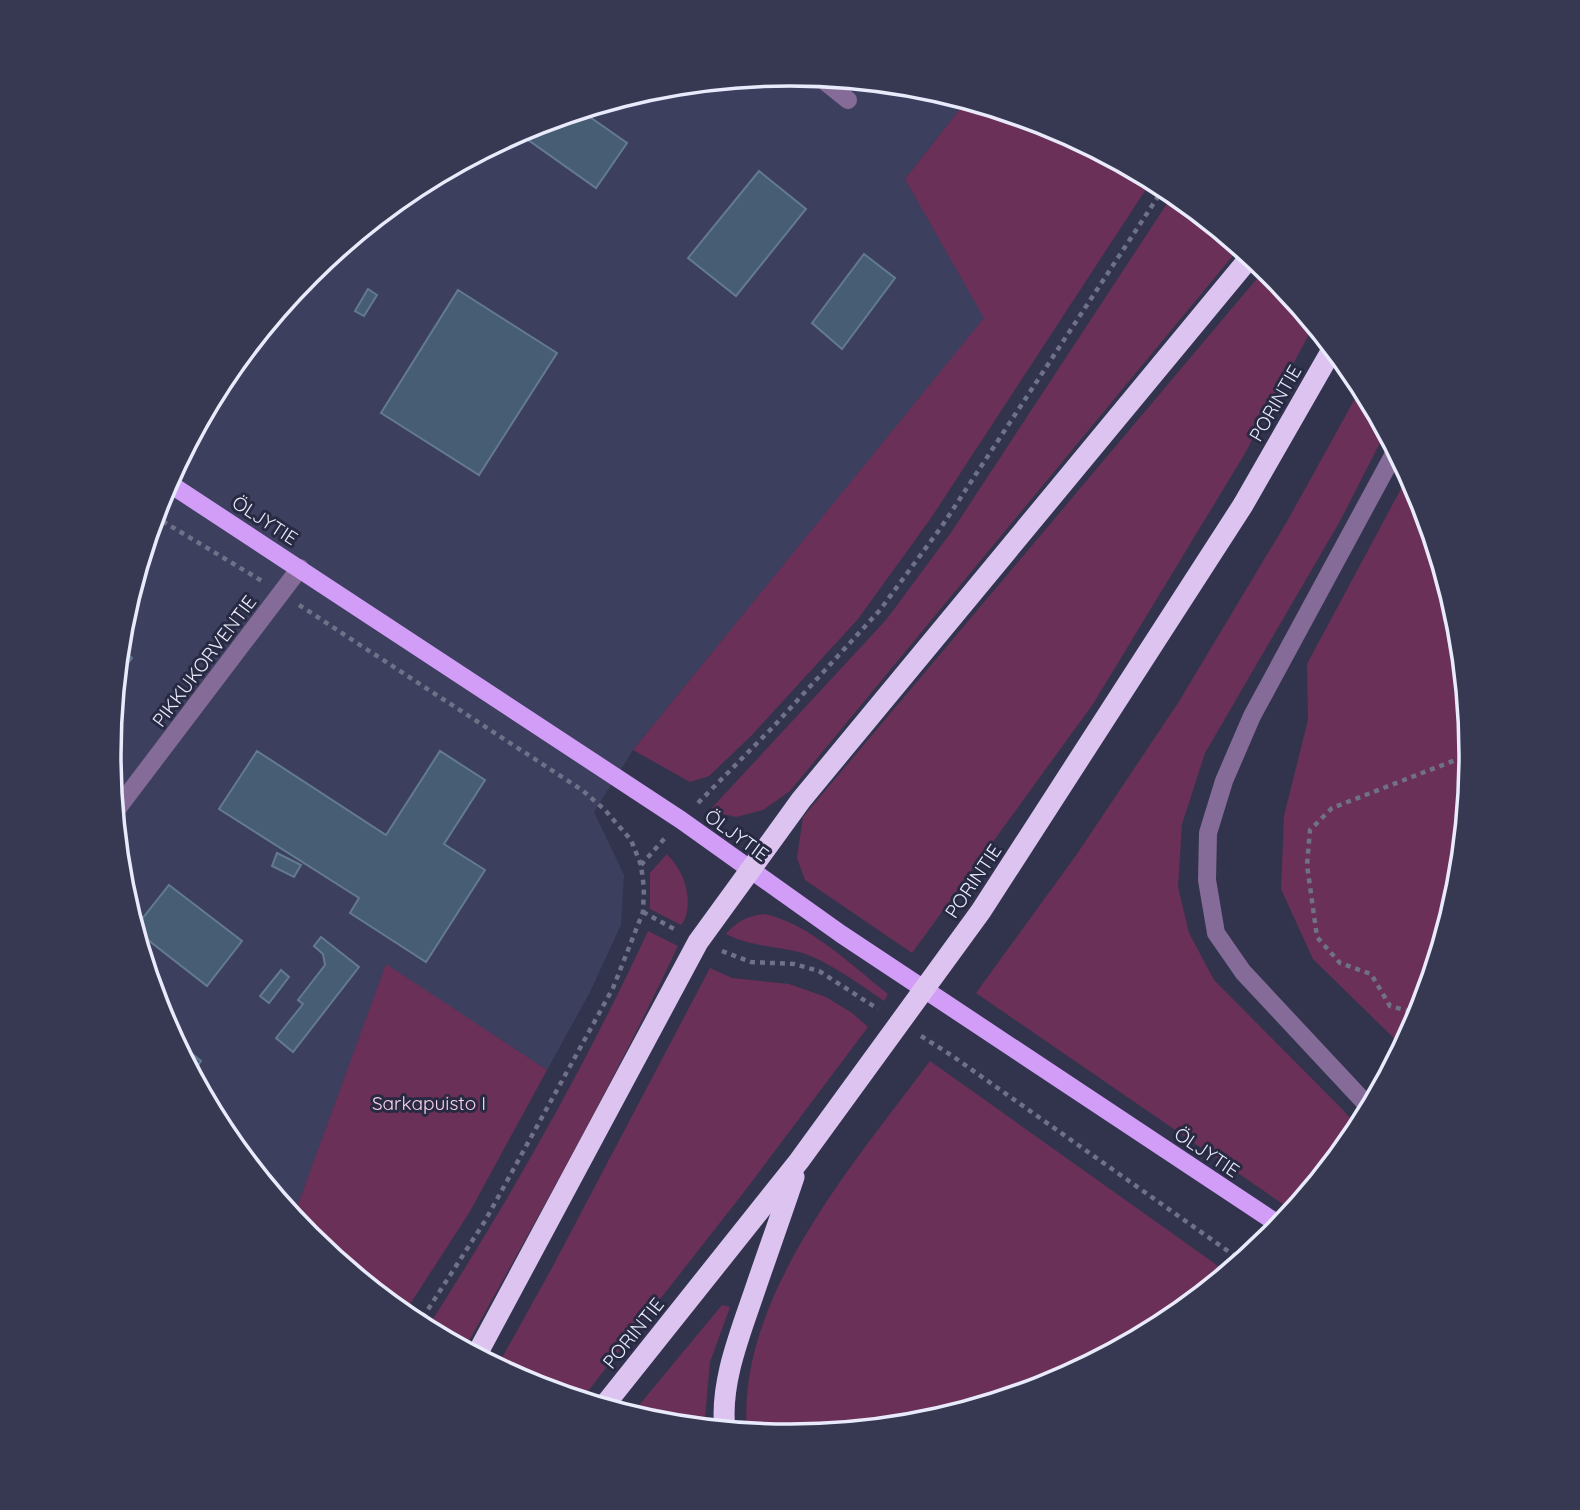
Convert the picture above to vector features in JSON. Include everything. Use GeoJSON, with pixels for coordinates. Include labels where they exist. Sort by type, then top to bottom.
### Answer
{"type":"FeatureCollection","features":[{"type":"Feature","properties":{"kind":"highway"},"geometry":{"type":"LineString","coordinates":[[480,1348],[698,942],[801,800],[1244,264]]}},
{"type":"Feature","properties":{"kind":"highway","name":"PORINTIE"},"geometry":{"type":"LineString","coordinates":[[609,1399],[799,1161],[981,911],[1243,505],[1328,357]]}},
{"type":"Feature","properties":{"kind":"highway"},"geometry":{"type":"LineString","coordinates":[[725,1421],[727,1382],[740,1335],[799,1161]]}},
{"type":"Feature","properties":{"kind":"main road","name":"ÖLJYTIE"},"geometry":{"type":"LineString","coordinates":[[177,488],[681,820],[749,870],[1271,1219]]}},
{"type":"Feature","properties":{"kind":"street"},"geometry":{"type":"LineString","coordinates":[[832,87],[848,100]]}},
{"type":"Feature","properties":{"kind":"street"},"geometry":{"type":"LineString","coordinates":[[1363,1101],[1243,972],[1216,933],[1207,880],[1208,833],[1224,780],[1252,716],[1391,460]]}},
{"type":"Feature","properties":{"kind":"street","name":"PIKKUKORVENTIE"},"geometry":{"type":"LineString","coordinates":[[122,802],[300,568]]}},
{"type":"Feature","properties":{"kind":"path"},"geometry":{"type":"LineString","coordinates":[[641,865],[880,610],[942,526],[1158,196]]}},
{"type":"Feature","properties":{"kind":"path"},"geometry":{"type":"LineString","coordinates":[[163,522],[282,593],[582,790],[605,810],[631,840],[641,865],[643,912],[613,988],[485,1221],[424,1315]]}},
{"type":"Feature","properties":{"kind":"path"},"geometry":{"type":"LineString","coordinates":[[1408,1011],[1390,1006],[1371,974],[1340,963],[1317,937],[1307,865],[1310,830],[1332,808],[1459,758]]}},
{"type":"Feature","properties":{"kind":"path"},"geometry":{"type":"LineString","coordinates":[[643,912],[698,942],[751,961],[794,964],[819,971],[885,1013]]}},
{"type":"Feature","properties":{"kind":"path"},"geometry":{"type":"LineString","coordinates":[[918,1034],[1234,1255]]}},
{"type":"Feature","properties":{"kind":"shaded area"},"geometry":{"type":"Polygon","coordinates":[[[746,87],[834,87],[877,91],[960,108],[905,179],[985,318],[633,750],[594,812],[624,875],[621,925],[590,992],[547,1070],[386,965],[297,1207],[259,1162],[210,1090],[172,1011],[156,970],[134,886],[122,799],[122,711],[126,668],[144,582],[156,540],[190,459],[210,420],[234,383],[287,314],[349,252],[383,224],[455,175],[534,137],[575,121],[659,99],[746,87]]]}},
{"type":"Feature","properties":{"kind":"green space"},"geometry":{"type":"Polygon","coordinates":[[[960,108],[1005,121],[1046,137],[1125,175],[1146,189],[931,518],[858,619],[751,736],[709,776],[690,782],[633,750],[984,318],[905,179],[960,108]]]}},
{"type":"Feature","properties":{"kind":"green space"},"geometry":{"type":"Polygon","coordinates":[[[1167,203],[1234,255],[790,791],[763,810],[736,817],[709,811],[886,620],[952,531],[1167,203]]]}},
{"type":"Feature","properties":{"kind":"green space"},"geometry":{"type":"Polygon","coordinates":[[[1258,277],[1309,334],[1244,455],[1093,704],[912,953],[805,880],[797,858],[803,817],[1258,277]]]}},
{"type":"Feature","properties":{"kind":"green space"},"geometry":{"type":"Polygon","coordinates":[[[1356,398],[1381,441],[1340,521],[1205,753],[1182,824],[1178,887],[1189,933],[1214,980],[1351,1119],[1321,1162],[1284,1205],[976,993],[1077,854],[1178,703],[1289,518],[1356,398]]]}},
{"type":"Feature","properties":{"kind":"green space"},"geometry":{"type":"Polygon","coordinates":[[[1402,486],[1424,540],[1446,624],[1454,668],[1459,755],[1454,842],[1446,886],[1424,970],[1395,1039],[1313,959],[1281,889],[1284,816],[1308,720],[1307,664],[1402,486]]]}},
{"type":"Feature","properties":{"kind":"green space"},"geometry":{"type":"Polygon","coordinates":[[[667,854],[679,869],[687,891],[687,914],[681,925],[650,909],[650,873],[667,854]]]}},
{"type":"Feature","properties":{"kind":"green space"},"geometry":{"type":"Polygon","coordinates":[[[765,914],[798,927],[830,947],[888,994],[884,1001],[843,973],[809,955],[753,943],[726,934],[743,920],[765,914]]]}},
{"type":"Feature","properties":{"kind":"green space"},"geometry":{"type":"Polygon","coordinates":[[[648,931],[678,946],[601,1099],[468,1342],[432,1320],[544,1134],[648,931]]]}},
{"type":"Feature","properties":{"kind":"green space","name":"Sarkapuisto I"},"geometry":{"type":"Polygon","coordinates":[[[386,964],[547,1070],[469,1213],[410,1305],[349,1258],[297,1207],[386,964]]]}},
{"type":"Feature","properties":{"kind":"green space"},"geometry":{"type":"Polygon","coordinates":[[[710,968],[732,978],[789,984],[826,997],[868,1027],[744,1192],[587,1392],[502,1358],[710,968]]]}},
{"type":"Feature","properties":{"kind":"green space"},"geometry":{"type":"Polygon","coordinates":[[[930,1061],[1220,1267],[1125,1335],[1046,1373],[1005,1389],[921,1411],[877,1419],[834,1423],[747,1423],[749,1382],[760,1332],[780,1282],[806,1234],[868,1143],[930,1061]]]}},
{"type":"Feature","properties":{"kind":"green space"},"geometry":{"type":"Polygon","coordinates":[[[722,1305],[730,1307],[710,1362],[705,1419],[638,1406],[722,1305]]]}},
{"type":"Feature","properties":{"kind":"building"},"geometry":{"type":"Polygon","coordinates":[[[590,117],[627,143],[596,188],[528,140],[590,117]]]}},
{"type":"Feature","properties":{"kind":"building"},"geometry":{"type":"Polygon","coordinates":[[[759,171],[806,209],[736,296],[688,258],[759,171]]]}},
{"type":"Feature","properties":{"kind":"building"},"geometry":{"type":"Polygon","coordinates":[[[864,254],[895,278],[842,349],[812,323],[864,254]]]}},
{"type":"Feature","properties":{"kind":"building"},"geometry":{"type":"Polygon","coordinates":[[[368,289],[377,295],[364,316],[355,311],[368,289]]]}},
{"type":"Feature","properties":{"kind":"building"},"geometry":{"type":"Polygon","coordinates":[[[458,290],[557,353],[479,475],[381,413],[458,290]]]}},
{"type":"Feature","properties":{"kind":"building"},"geometry":{"type":"Polygon","coordinates":[[[257,751],[386,835],[440,751],[485,780],[444,844],[485,870],[426,962],[350,913],[359,898],[219,809],[257,751]]]}},
{"type":"Feature","properties":{"kind":"building"},"geometry":{"type":"Polygon","coordinates":[[[277,853],[301,865],[294,877],[272,866],[277,853]]]}},
{"type":"Feature","properties":{"kind":"building"},"geometry":{"type":"Polygon","coordinates":[[[169,885],[242,941],[207,986],[147,939],[142,919],[169,885]]]}},
{"type":"Feature","properties":{"kind":"building"},"geometry":{"type":"Polygon","coordinates":[[[321,937],[359,967],[293,1052],[276,1038],[303,1004],[298,1000],[325,965],[323,954],[314,946],[321,937]]]}},
{"type":"Feature","properties":{"kind":"building"},"geometry":{"type":"Polygon","coordinates":[[[281,970],[289,977],[269,1003],[260,996],[281,970]]]}},
{"type":"Feature","properties":{"kind":"building"},"geometry":{"type":"Polygon","coordinates":[[[191,1053],[201,1061],[198,1066],[191,1053]]]}}]}
